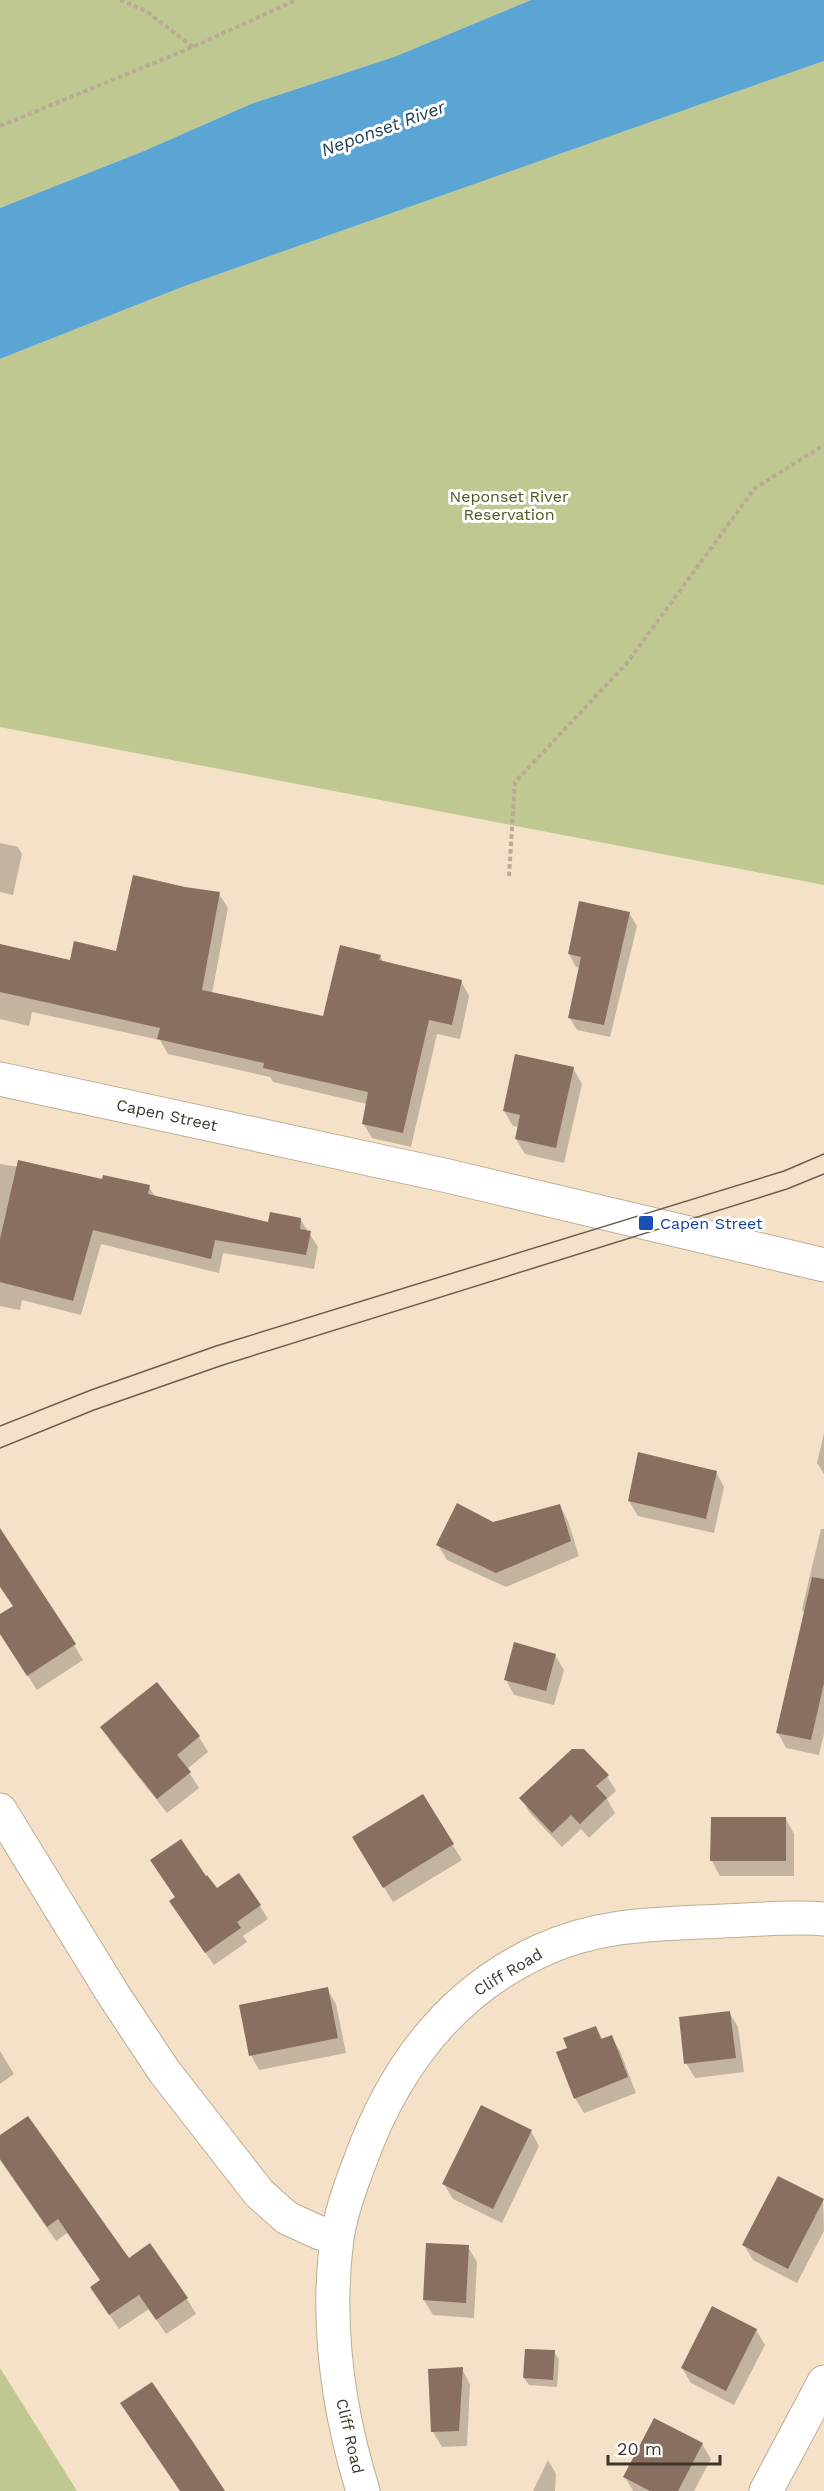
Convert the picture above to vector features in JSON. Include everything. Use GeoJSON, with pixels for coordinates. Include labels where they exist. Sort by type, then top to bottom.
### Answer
{"type":"FeatureCollection","features":[{"type":"Feature","properties":{"kind":"street","name":"Capen Street"},"geometry":{"type":"LineString","coordinates":[[0,1079],[448,1176],[824,1265]]}},
{"type":"Feature","properties":{"kind":"street"},"geometry":{"type":"LineString","coordinates":[[0,1810],[113,1994],[164,2071],[259,2193],[286,2218],[320,2233],[338,2237]]}},
{"type":"Feature","properties":{"kind":"street","name":"Cliff Road"},"geometry":{"type":"LineString","coordinates":[[363,2491],[343,2416],[337,2377],[334,2302],[338,2237],[345,2204],[367,2140],[397,2079],[433,2029],[449,2013],[501,1972],[540,1951],[603,1929],[781,1918],[824,1919]]}},
{"type":"Feature","properties":{"kind":"street"},"geometry":{"type":"LineString","coordinates":[[766,2491],[824,2382]]}},
{"type":"Feature","properties":{"kind":"path"},"geometry":{"type":"LineString","coordinates":[[120,0],[146,11],[193,47]]}},
{"type":"Feature","properties":{"kind":"path"},"geometry":{"type":"LineString","coordinates":[[0,126],[193,47],[297,0]]}},
{"type":"Feature","properties":{"kind":"path"},"geometry":{"type":"LineString","coordinates":[[509,876],[514,782],[627,663],[755,488],[824,445]]}},
{"type":"Feature","properties":{"kind":"green space"},"geometry":{"type":"Polygon","coordinates":[[[0,0],[531,0],[394,57],[251,104],[144,151],[0,208],[0,0]]]}},
{"type":"Feature","properties":{"kind":"green space","name":"Neponset River Reservation"},"geometry":{"type":"Polygon","coordinates":[[[824,61],[824,885],[0,727],[0,359],[182,287],[824,61]]]}},
{"type":"Feature","properties":{"kind":"green space"},"geometry":{"type":"Polygon","coordinates":[[[0,2368],[77,2491],[0,2491],[0,2368]]]}},
{"type":"Feature","properties":{"kind":"water","name":"Neponset River"},"geometry":{"type":"Polygon","coordinates":[[[531,0],[824,0],[824,61],[182,287],[0,359],[0,208],[144,151],[251,104],[394,57],[531,0]]]}},
{"type":"Feature","properties":{"kind":"building"},"geometry":{"type":"Polygon","coordinates":[[[133,875],[185,887],[220,892],[202,990],[323,1016],[340,945],[381,955],[379,960],[462,980],[452,1025],[429,1020],[403,1133],[362,1124],[368,1092],[263,1068],[264,1063],[157,1039],[160,1028],[0,992],[0,944],[70,960],[74,941],[116,951],[133,875]]]}},
{"type":"Feature","properties":{"kind":"building"},"geometry":{"type":"Polygon","coordinates":[[[579,901],[630,912],[604,1025],[568,1018],[581,957],[568,954],[579,901]]]}},
{"type":"Feature","properties":{"kind":"building"},"geometry":{"type":"Polygon","coordinates":[[[515,1054],[574,1067],[556,1148],[515,1139],[520,1115],[503,1111],[515,1054]]]}},
{"type":"Feature","properties":{"kind":"building"},"geometry":{"type":"Polygon","coordinates":[[[18,1160],[102,1179],[103,1175],[150,1185],[148,1194],[268,1222],[270,1212],[301,1218],[300,1229],[311,1231],[306,1255],[215,1240],[211,1259],[93,1230],[73,1301],[0,1282],[0,1239],[18,1160]]]}},
{"type":"Feature","properties":{"kind":"building"},"geometry":{"type":"Polygon","coordinates":[[[638,1452],[717,1471],[706,1519],[628,1501],[638,1452]]]}},
{"type":"Feature","properties":{"kind":"building"},"geometry":{"type":"Polygon","coordinates":[[[457,1503],[493,1522],[560,1504],[571,1541],[496,1573],[436,1545],[457,1503]]]}},
{"type":"Feature","properties":{"kind":"building"},"geometry":{"type":"Polygon","coordinates":[[[0,1528],[76,1644],[27,1676],[0,1634],[0,1614],[13,1606],[0,1587],[0,1528]]]}},
{"type":"Feature","properties":{"kind":"building"},"geometry":{"type":"Polygon","coordinates":[[[812,1577],[824,1579],[824,1683],[811,1740],[776,1733],[812,1577]]]}},
{"type":"Feature","properties":{"kind":"building"},"geometry":{"type":"Polygon","coordinates":[[[514,1642],[556,1654],[546,1691],[504,1680],[514,1642]]]}},
{"type":"Feature","properties":{"kind":"building"},"geometry":{"type":"Polygon","coordinates":[[[157,1682],[200,1736],[177,1755],[191,1772],[157,1799],[100,1727],[157,1682]]]}},
{"type":"Feature","properties":{"kind":"building"},"geometry":{"type":"Polygon","coordinates":[[[572,1749],[584,1749],[609,1775],[596,1786],[607,1798],[580,1824],[571,1815],[552,1833],[519,1798],[572,1749]]]}},
{"type":"Feature","properties":{"kind":"building"},"geometry":{"type":"Polygon","coordinates":[[[423,1794],[454,1844],[383,1888],[352,1837],[423,1794]]]}},
{"type":"Feature","properties":{"kind":"building"},"geometry":{"type":"Polygon","coordinates":[[[711,1817],[786,1817],[786,1861],[710,1861],[711,1817]]]}},
{"type":"Feature","properties":{"kind":"building"},"geometry":{"type":"Polygon","coordinates":[[[181,1839],[217,1888],[239,1873],[261,1905],[237,1922],[241,1928],[205,1953],[169,1901],[175,1897],[150,1860],[181,1839]]]}},
{"type":"Feature","properties":{"kind":"building"},"geometry":{"type":"Polygon","coordinates":[[[328,1987],[338,2038],[249,2056],[239,2005],[328,1987]]]}},
{"type":"Feature","properties":{"kind":"building"},"geometry":{"type":"Polygon","coordinates":[[[730,2011],[736,2058],[684,2064],[679,2017],[730,2011]]]}},
{"type":"Feature","properties":{"kind":"building"},"geometry":{"type":"Polygon","coordinates":[[[596,2026],[601,2039],[612,2035],[628,2077],[574,2099],[556,2052],[567,2048],[563,2038],[596,2026]]]}},
{"type":"Feature","properties":{"kind":"building"},"geometry":{"type":"Polygon","coordinates":[[[481,2105],[532,2130],[493,2209],[442,2184],[481,2105]]]}},
{"type":"Feature","properties":{"kind":"building"},"geometry":{"type":"Polygon","coordinates":[[[28,2116],[129,2258],[150,2243],[188,2298],[156,2320],[139,2295],[109,2315],[90,2287],[100,2280],[58,2219],[47,2227],[0,2159],[0,2135],[28,2116]]]}},
{"type":"Feature","properties":{"kind":"building"},"geometry":{"type":"Polygon","coordinates":[[[778,2176],[824,2199],[788,2269],[742,2245],[778,2176]]]}},
{"type":"Feature","properties":{"kind":"building"},"geometry":{"type":"Polygon","coordinates":[[[426,2243],[469,2245],[466,2303],[423,2300],[426,2243]]]}},
{"type":"Feature","properties":{"kind":"building"},"geometry":{"type":"Polygon","coordinates":[[[712,2306],[757,2329],[726,2391],[681,2368],[712,2306]]]}},
{"type":"Feature","properties":{"kind":"building"},"geometry":{"type":"Polygon","coordinates":[[[525,2349],[555,2350],[553,2380],[523,2378],[525,2349]]]}},
{"type":"Feature","properties":{"kind":"building"},"geometry":{"type":"Polygon","coordinates":[[[463,2367],[459,2431],[431,2432],[428,2369],[463,2367]]]}},
{"type":"Feature","properties":{"kind":"building"},"geometry":{"type":"Polygon","coordinates":[[[152,2382],[225,2491],[180,2491],[120,2403],[152,2382]]]}},
{"type":"Feature","properties":{"kind":"building"},"geometry":{"type":"Polygon","coordinates":[[[654,2418],[703,2443],[678,2491],[650,2491],[623,2477],[654,2418]]]}},
{"type":"Feature","properties":{"kind":"tram line"},"geometry":{"type":"LineString","coordinates":[[0,1426],[91,1390],[216,1346],[784,1171],[824,1154]]}},
{"type":"Feature","properties":{"kind":"tram line"},"geometry":{"type":"LineString","coordinates":[[0,1448],[94,1410],[223,1365],[787,1189],[824,1174]]}},
{"type":"Feature","properties":{"kind":"place","name":"Capen Street"},"geometry":{"type":"Point","coordinates":[646,1223]}}]}
